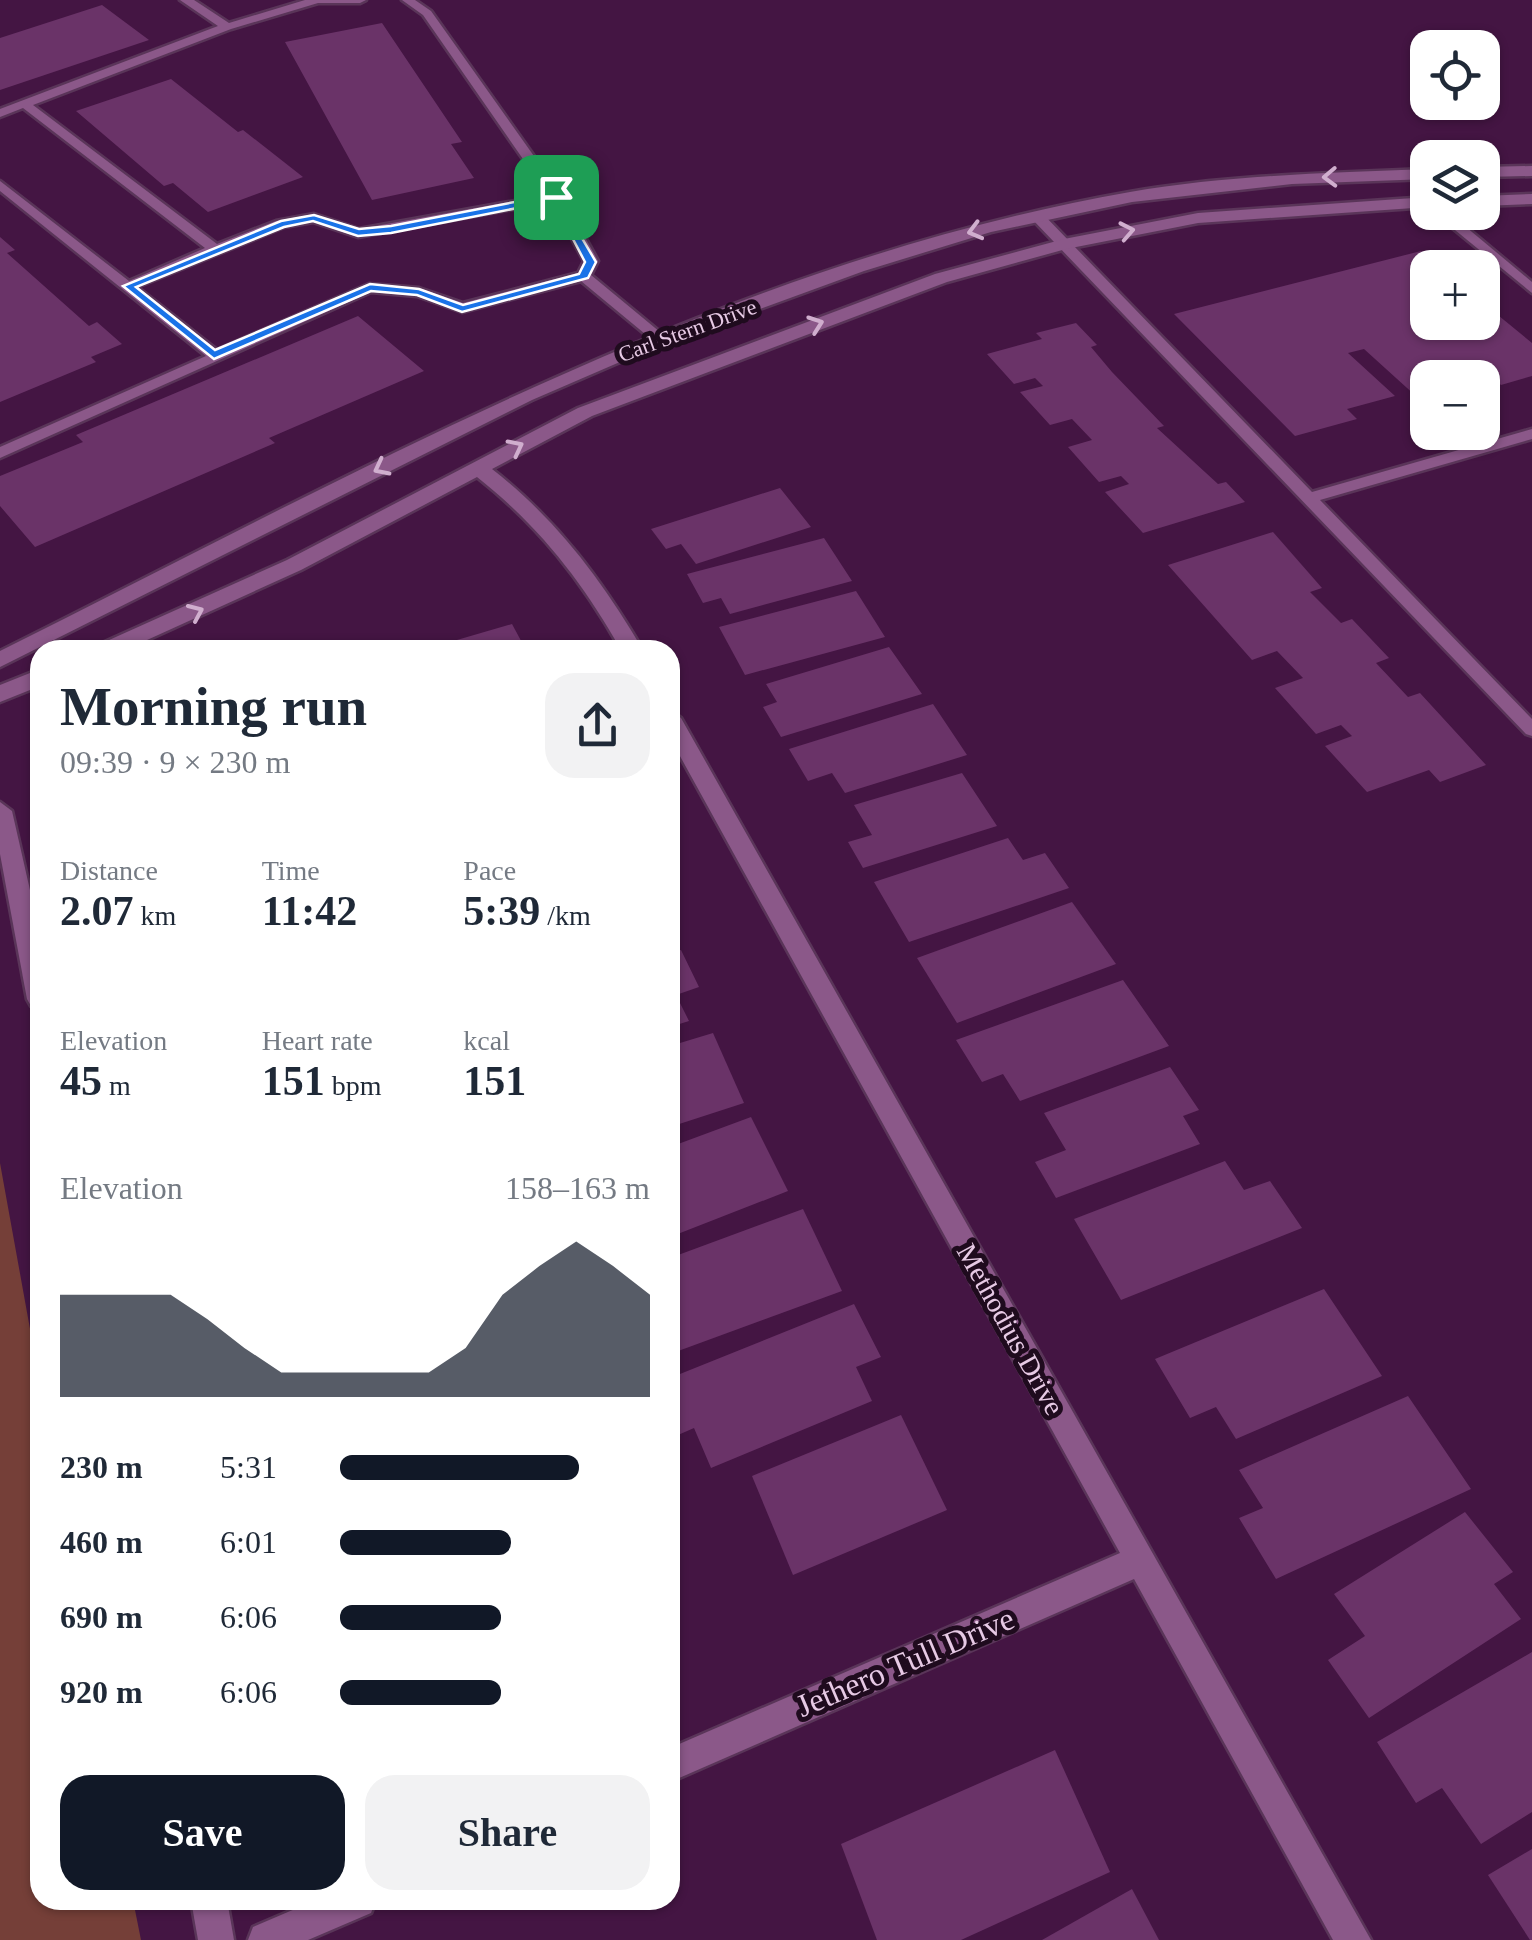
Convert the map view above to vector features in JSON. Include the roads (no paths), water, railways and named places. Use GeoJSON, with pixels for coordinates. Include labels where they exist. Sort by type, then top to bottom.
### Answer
{"type":"FeatureCollection","features":[{"type":"Feature","properties":{"kind":"street"},"geometry":{"type":"LineString","coordinates":[[1500,171],[1532,170]]}},
{"type":"Feature","properties":{"kind":"street","name":"Carl Stern Drive"},"geometry":{"type":"LineString","coordinates":[[42,640],[464,424],[660,340],[888,257],[1037,216],[1228,185],[1410,175]]}},
{"type":"Feature","properties":{"kind":"street"},"geometry":{"type":"LineString","coordinates":[[1500,200],[1532,199]]}},
{"type":"Feature","properties":{"kind":"street","name":"Carl Stern Drive"},"geometry":{"type":"LineString","coordinates":[[128,640],[294,565],[585,412],[941,278],[1064,244],[1215,216],[1410,204]]}},
{"type":"Feature","properties":{"kind":"street"},"geometry":{"type":"LineString","coordinates":[[476,466],[515,496],[570,549],[626,640]]}},
{"type":"Feature","properties":{"kind":"street","name":"Carl Stern Drive"},"geometry":{"type":"LineString","coordinates":[[0,660],[30,646]]}},
{"type":"Feature","properties":{"kind":"street"},"geometry":{"type":"LineString","coordinates":[[0,694],[30,681]]}},
{"type":"Feature","properties":{"kind":"street","name":"Methodius Drive"},"geometry":{"type":"LineString","coordinates":[[680,736],[1353,1940]]}},
{"type":"Feature","properties":{"kind":"street"},"geometry":{"type":"LineString","coordinates":[[0,811],[30,946]]}},
{"type":"Feature","properties":{"kind":"street","name":"Jethero Tull Drive"},"geometry":{"type":"LineString","coordinates":[[680,1760],[1140,1560]]}},
{"type":"Feature","properties":{"kind":"street"},"geometry":{"type":"LineString","coordinates":[[210,1910],[216,1940]]}},
{"type":"Feature","properties":{"kind":"street"},"geometry":{"type":"LineString","coordinates":[[266,1940],[335,1910]]}},
{"type":"Feature","properties":{"kind":"lane"},"geometry":{"type":"LineString","coordinates":[[186,0],[228,27]]}},
{"type":"Feature","properties":{"kind":"lane"},"geometry":{"type":"LineString","coordinates":[[0,114],[228,27],[313,1],[360,0]]}},
{"type":"Feature","properties":{"kind":"lane"},"geometry":{"type":"LineString","coordinates":[[408,0],[427,13],[556,197],[590,262],[584,276]]}},
{"type":"Feature","properties":{"kind":"lane"},"geometry":{"type":"LineString","coordinates":[[24,104],[216,249]]}},
{"type":"Feature","properties":{"kind":"lane"},"geometry":{"type":"LineString","coordinates":[[0,185],[214,355]]}},
{"type":"Feature","properties":{"kind":"lane"},"geometry":{"type":"LineString","coordinates":[[128,286],[281,224],[314,218],[358,233],[556,197]]}},
{"type":"Feature","properties":{"kind":"lane"},"geometry":{"type":"LineString","coordinates":[[0,211],[21,202]]}},
{"type":"Feature","properties":{"kind":"lane"},"geometry":{"type":"LineString","coordinates":[[1037,216],[1532,730]]}},
{"type":"Feature","properties":{"kind":"lane"},"geometry":{"type":"LineString","coordinates":[[1461,230],[1532,289]]}},
{"type":"Feature","properties":{"kind":"lane"},"geometry":{"type":"LineString","coordinates":[[584,276],[660,340]]}},
{"type":"Feature","properties":{"kind":"lane"},"geometry":{"type":"LineString","coordinates":[[0,452],[370,288],[419,292],[462,308],[584,276]]}},
{"type":"Feature","properties":{"kind":"lane"},"geometry":{"type":"LineString","coordinates":[[1309,498],[1532,434]]}}]}
